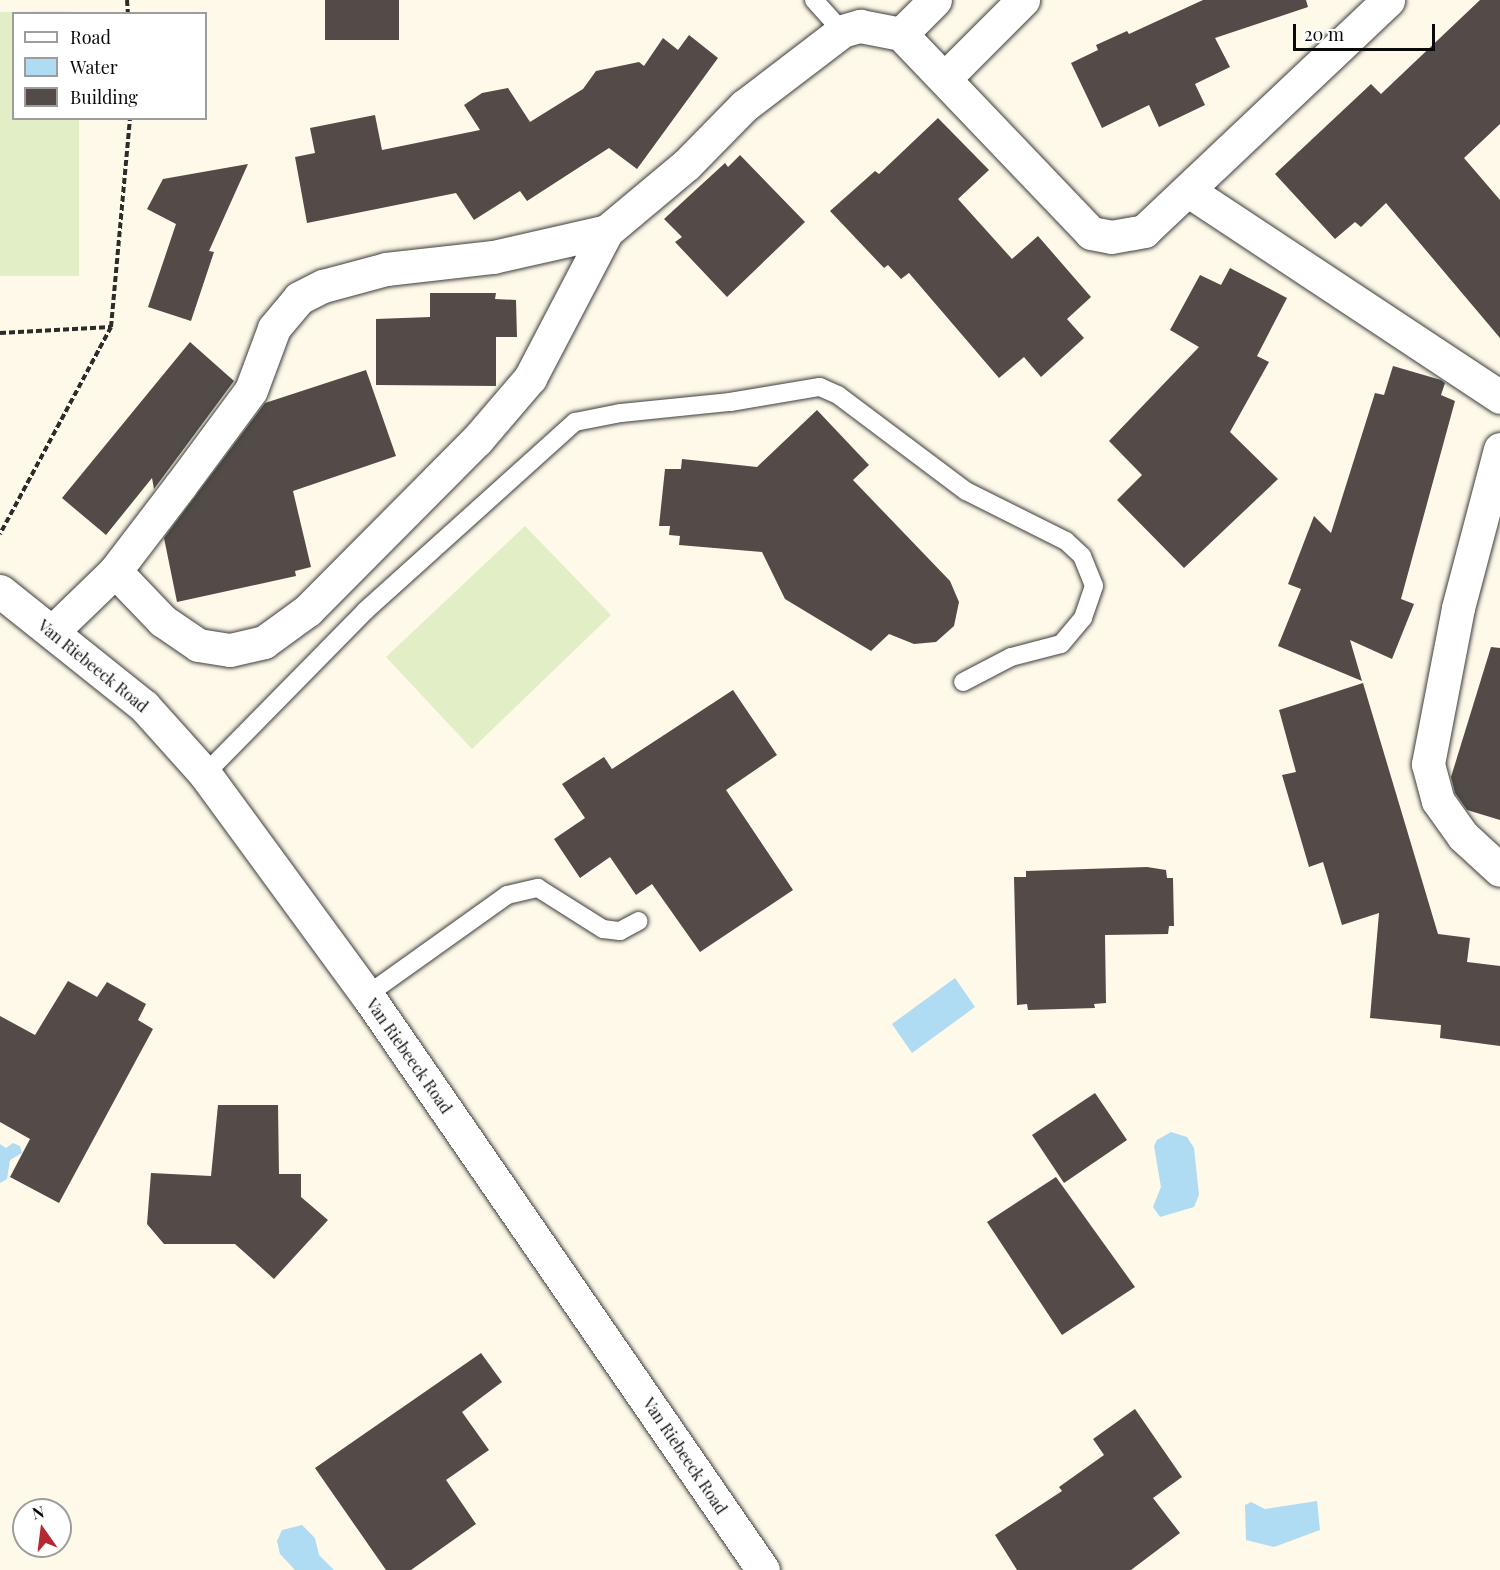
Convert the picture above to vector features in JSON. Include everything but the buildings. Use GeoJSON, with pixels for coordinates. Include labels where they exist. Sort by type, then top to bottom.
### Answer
{"type":"FeatureCollection","features":[{"type":"Feature","properties":{"kind":"street"},"geometry":{"type":"LineString","coordinates":[[901,34],[935,0]]}},
{"type":"Feature","properties":{"kind":"street"},"geometry":{"type":"LineString","coordinates":[[946,77],[1023,0]]}},
{"type":"Feature","properties":{"kind":"street"},"geometry":{"type":"LineString","coordinates":[[115,571],[163,621],[198,645],[230,650],[264,642],[308,610],[477,440],[530,378],[607,231],[686,165],[744,106],[842,31],[860,26],[881,27],[901,34],[946,77],[1091,233],[1111,237],[1144,231],[1189,191],[1388,0]]}},
{"type":"Feature","properties":{"kind":"street"},"geometry":{"type":"LineString","coordinates":[[1189,191],[1500,397]]}},
{"type":"Feature","properties":{"kind":"street"},"geometry":{"type":"LineString","coordinates":[[52,632],[115,571],[251,390],[274,328],[300,298],[323,286],[386,269],[494,256],[607,231]]}},
{"type":"Feature","properties":{"kind":"street"},"geometry":{"type":"LineString","coordinates":[[1500,449],[1458,608],[1428,764],[1438,801],[1463,836],[1500,870]]}},
{"type":"Feature","properties":{"kind":"street","name":"Van Riebeeck Road"},"geometry":{"type":"LineString","coordinates":[[0,591],[144,706],[205,774],[367,995],[763,1570]]}},
{"type":"Feature","properties":{"kind":"lane"},"geometry":{"type":"LineString","coordinates":[[814,0],[842,31]]}},
{"type":"Feature","properties":{"kind":"lane"},"geometry":{"type":"LineString","coordinates":[[205,774],[365,611],[575,422],[621,413],[730,402],[820,387],[838,394],[966,491],[1066,541],[1082,556],[1094,586],[1083,618],[1061,644],[1011,657],[963,682]]}},
{"type":"Feature","properties":{"kind":"lane"},"geometry":{"type":"LineString","coordinates":[[367,995],[507,895],[538,888],[603,929],[620,931],[639,921]]}},
{"type":"Feature","properties":{"kind":"path"},"geometry":{"type":"LineString","coordinates":[[0,534],[111,327],[130,120]]}},
{"type":"Feature","properties":{"kind":"path"},"geometry":{"type":"LineString","coordinates":[[0,333],[111,327]]}},
{"type":"Feature","properties":{"kind":"green space"},"geometry":{"type":"Polygon","coordinates":[[[79,11],[12,12],[12,120],[79,120],[79,276],[0,276],[0,12],[79,11]]]}},
{"type":"Feature","properties":{"kind":"green space"},"geometry":{"type":"Polygon","coordinates":[[[525,526],[611,615],[472,749],[386,657],[525,526]]]}},
{"type":"Feature","properties":{"kind":"water"},"geometry":{"type":"Polygon","coordinates":[[[955,978],[975,1007],[912,1053],[892,1024],[955,978]]]}},
{"type":"Feature","properties":{"kind":"water"},"geometry":{"type":"Polygon","coordinates":[[[1171,1132],[1187,1137],[1194,1148],[1199,1195],[1194,1207],[1160,1217],[1153,1207],[1161,1187],[1154,1146],[1157,1140],[1171,1132]]]}},
{"type":"Feature","properties":{"kind":"water"},"geometry":{"type":"Polygon","coordinates":[[[13,1143],[20,1146],[22,1153],[10,1160],[7,1179],[0,1183],[0,1144],[6,1148],[13,1143]]]}},
{"type":"Feature","properties":{"kind":"water"},"geometry":{"type":"Polygon","coordinates":[[[1317,1501],[1320,1530],[1274,1547],[1246,1540],[1245,1505],[1251,1502],[1265,1509],[1317,1501]]]}},
{"type":"Feature","properties":{"kind":"water"},"geometry":{"type":"Polygon","coordinates":[[[302,1525],[315,1538],[319,1555],[334,1570],[295,1570],[280,1554],[277,1541],[282,1530],[302,1525]]]}}]}
